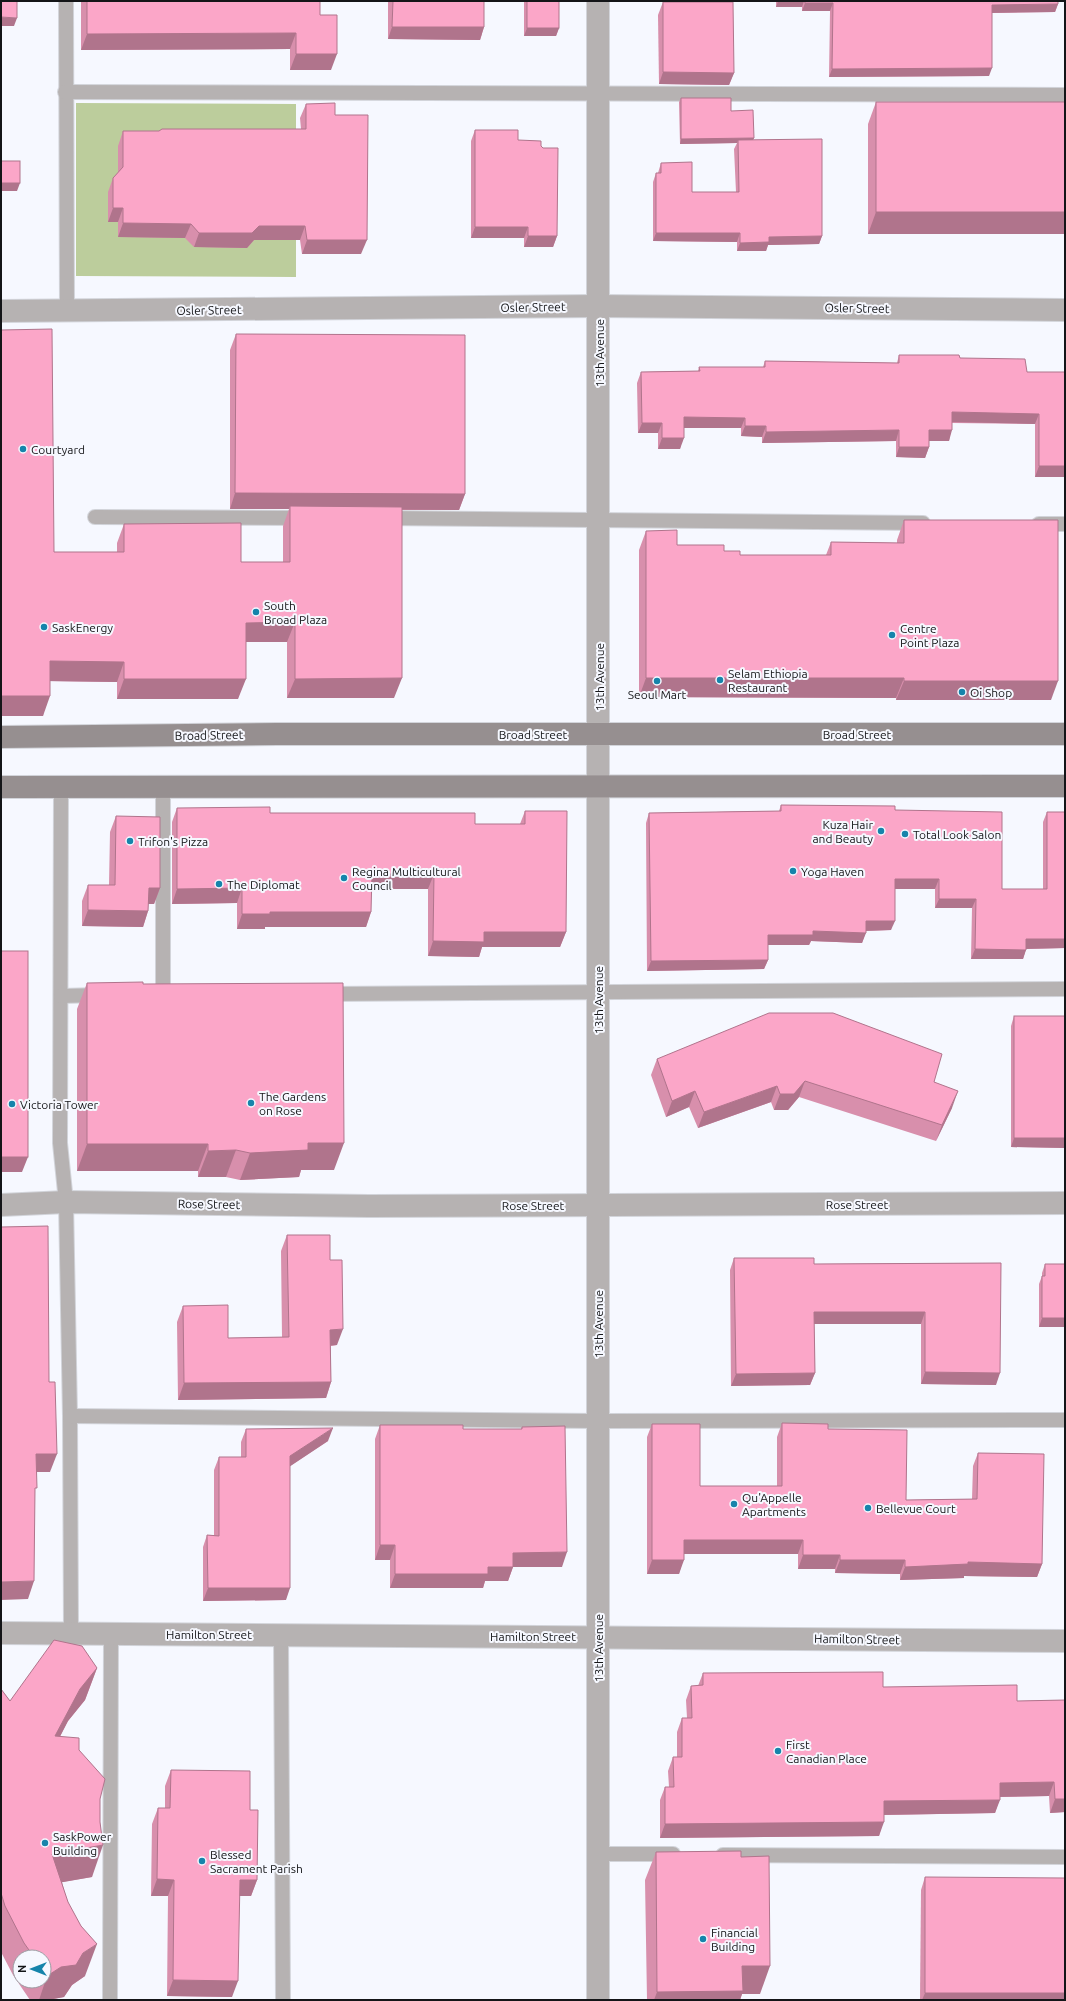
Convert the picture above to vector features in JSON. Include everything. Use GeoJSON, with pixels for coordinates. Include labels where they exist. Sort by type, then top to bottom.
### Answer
{"type":"FeatureCollection","features":[{"type":"Feature","properties":{"kind":"main road","name":"Broad Street"},"geometry":{"type":"LineString","coordinates":[[1,737],[269,734],[1065,734]]}},
{"type":"Feature","properties":{"kind":"main road"},"geometry":{"type":"LineString","coordinates":[[1,787],[1065,786]]}},
{"type":"Feature","properties":{"kind":"street","name":"13th Avenue"},"geometry":{"type":"LineString","coordinates":[[598,1],[598,2000]]}},
{"type":"Feature","properties":{"kind":"street","name":"Osler Street"},"geometry":{"type":"LineString","coordinates":[[1,311],[598,306],[1065,310]]}},
{"type":"Feature","properties":{"kind":"street","name":"Rose Street"},"geometry":{"type":"LineString","coordinates":[[1,1205],[66,1202],[369,1206],[1065,1203]]}},
{"type":"Feature","properties":{"kind":"street","name":"Hamilton Street"},"geometry":{"type":"LineString","coordinates":[[1,1633],[281,1634],[1065,1642]]}},
{"type":"Feature","properties":{"kind":"lane"},"geometry":{"type":"LineString","coordinates":[[66,1],[65,92],[67,311]]}},
{"type":"Feature","properties":{"kind":"lane"},"geometry":{"type":"LineString","coordinates":[[65,92],[1065,95]]}},
{"type":"Feature","properties":{"kind":"lane"},"geometry":{"type":"LineString","coordinates":[[95,517],[315,518]]}},
{"type":"Feature","properties":{"kind":"lane"},"geometry":{"type":"LineString","coordinates":[[370,518],[939,523]]}},
{"type":"Feature","properties":{"kind":"lane"},"geometry":{"type":"LineString","coordinates":[[1026,524],[1065,524]]}},
{"type":"Feature","properties":{"kind":"lane"},"geometry":{"type":"LineString","coordinates":[[61,787],[60,1143],[66,1202],[70,1416],[71,1633]]}},
{"type":"Feature","properties":{"kind":"lane"},"geometry":{"type":"LineString","coordinates":[[164,787],[164,995]]}},
{"type":"Feature","properties":{"kind":"lane"},"geometry":{"type":"LineString","coordinates":[[314,994],[1065,990]]}},
{"type":"Feature","properties":{"kind":"lane"},"geometry":{"type":"LineString","coordinates":[[61,996],[116,995]]}},
{"type":"Feature","properties":{"kind":"lane"},"geometry":{"type":"LineString","coordinates":[[148,995],[179,995]]}},
{"type":"Feature","properties":{"kind":"lane"},"geometry":{"type":"LineString","coordinates":[[70,1416],[598,1421],[1065,1420]]}},
{"type":"Feature","properties":{"kind":"lane"},"geometry":{"type":"LineString","coordinates":[[110,2000],[111,1633]]}},
{"type":"Feature","properties":{"kind":"lane"},"geometry":{"type":"LineString","coordinates":[[281,1634],[283,2000]]}},
{"type":"Feature","properties":{"kind":"lane"},"geometry":{"type":"LineString","coordinates":[[598,1854],[684,1855]]}},
{"type":"Feature","properties":{"kind":"lane"},"geometry":{"type":"LineString","coordinates":[[708,1855],[1065,1858]]}},
{"type":"Feature","properties":{"kind":"green space"},"geometry":{"type":"Polygon","coordinates":[[[76,103],[296,104],[296,277],[76,276],[76,103]]]}},
{"type":"Feature","properties":{"kind":"building"},"geometry":{"type":"Polygon","coordinates":[[[1,1],[17,1],[17,18],[1,17],[1,1]]]}},
{"type":"Feature","properties":{"kind":"building"},"geometry":{"type":"Polygon","coordinates":[[[87,1],[320,1],[320,15],[337,15],[337,54],[296,54],[296,33],[87,34],[87,1]]]}},
{"type":"Feature","properties":{"kind":"building"},"geometry":{"type":"Polygon","coordinates":[[[393,1],[484,1],[484,27],[392,27],[393,1]]]}},
{"type":"Feature","properties":{"kind":"building"},"geometry":{"type":"Polygon","coordinates":[[[527,1],[559,1],[559,28],[527,28],[527,1]]]}},
{"type":"Feature","properties":{"kind":"building"},"geometry":{"type":"Polygon","coordinates":[[[805,1],[1058,1],[1058,4],[992,5],[992,68],[832,69],[833,3],[805,3],[805,1]]]}},
{"type":"Feature","properties":{"kind":"building"},"geometry":{"type":"Polygon","coordinates":[[[663,2],[733,2],[734,73],[663,72],[663,2]]]}},
{"type":"Feature","properties":{"kind":"building"},"geometry":{"type":"Polygon","coordinates":[[[681,98],[731,98],[731,111],[753,110],[754,138],[681,139],[681,98]]]}},
{"type":"Feature","properties":{"kind":"building"},"geometry":{"type":"Polygon","coordinates":[[[876,102],[1065,102],[1065,212],[876,212],[876,102]]]}},
{"type":"Feature","properties":{"kind":"building"},"geometry":{"type":"Polygon","coordinates":[[[335,103],[335,115],[368,115],[367,240],[307,240],[305,226],[259,226],[252,233],[199,233],[191,224],[123,223],[123,208],[113,208],[113,178],[123,167],[123,131],[159,131],[162,129],[306,129],[306,104],[335,103]]]}},
{"type":"Feature","properties":{"kind":"building"},"geometry":{"type":"Polygon","coordinates":[[[475,130],[518,130],[518,140],[541,141],[541,146],[543,148],[558,148],[557,236],[528,236],[528,227],[475,227],[475,130]]]}},
{"type":"Feature","properties":{"kind":"building"},"geometry":{"type":"Polygon","coordinates":[[[822,139],[822,236],[769,237],[769,242],[740,243],[740,233],[656,233],[656,173],[661,173],[661,163],[692,162],[692,192],[739,192],[738,140],[822,139]]]}},
{"type":"Feature","properties":{"kind":"building"},"geometry":{"type":"Polygon","coordinates":[[[1,161],[20,161],[20,183],[1,183],[1,161]]]}},
{"type":"Feature","properties":{"kind":"building"},"geometry":{"type":"Polygon","coordinates":[[[52,329],[54,552],[124,552],[124,524],[241,523],[241,562],[290,562],[290,506],[402,507],[402,678],[295,679],[295,622],[246,623],[246,679],[124,679],[124,662],[50,661],[50,696],[1,696],[1,330],[52,329]]]}},
{"type":"Feature","properties":{"kind":"building"},"geometry":{"type":"Polygon","coordinates":[[[236,334],[465,335],[465,494],[235,493],[236,334]]]}},
{"type":"Feature","properties":{"kind":"building"},"geometry":{"type":"Polygon","coordinates":[[[899,355],[959,355],[960,358],[1025,359],[1027,372],[1065,372],[1065,466],[1039,466],[1039,414],[952,412],[952,430],[929,430],[929,447],[899,447],[899,430],[766,432],[766,426],[745,426],[745,418],[684,417],[684,438],[662,438],[662,423],[642,423],[641,372],[700,371],[699,367],[765,367],[765,361],[899,363],[899,355]]]}},
{"type":"Feature","properties":{"kind":"building","name":"Centre Point Plaza"},"geometry":{"type":"Polygon","coordinates":[[[904,520],[1058,520],[1058,681],[904,681],[904,678],[646,678],[646,531],[677,530],[677,545],[724,545],[724,551],[740,551],[740,555],[831,555],[831,542],[904,543],[904,520]]]}},
{"type":"Feature","properties":{"kind":"building"},"geometry":{"type":"Polygon","coordinates":[[[781,805],[895,806],[895,810],[1002,812],[1002,889],[1047,889],[1047,812],[1065,812],[1065,939],[1026,939],[1026,950],[975,949],[976,899],[939,899],[939,879],[895,879],[895,921],[866,921],[866,933],[813,931],[813,935],[768,935],[768,960],[651,961],[649,813],[781,811],[781,805]]]}},
{"type":"Feature","properties":{"kind":"building"},"geometry":{"type":"Polygon","coordinates":[[[270,807],[270,813],[475,813],[475,824],[525,824],[525,811],[567,811],[566,932],[484,932],[484,942],[433,941],[434,874],[372,874],[371,912],[270,912],[270,914],[242,914],[242,888],[177,889],[177,808],[270,807]]]}},
{"type":"Feature","properties":{"kind":"building"},"geometry":{"type":"Polygon","coordinates":[[[116,816],[160,817],[160,888],[149,888],[148,911],[88,910],[88,885],[115,885],[116,816]]]}},
{"type":"Feature","properties":{"kind":"building"},"geometry":{"type":"Polygon","coordinates":[[[1,951],[28,951],[28,1157],[1,1157],[1,951]]]}},
{"type":"Feature","properties":{"kind":"building"},"geometry":{"type":"Polygon","coordinates":[[[143,982],[143,984],[343,983],[344,1143],[308,1143],[308,1150],[250,1153],[236,1150],[208,1151],[208,1144],[87,1144],[87,983],[143,982]]]}},
{"type":"Feature","properties":{"kind":"building"},"geometry":{"type":"Polygon","coordinates":[[[769,1013],[833,1013],[942,1054],[934,1082],[958,1091],[942,1125],[805,1081],[794,1094],[780,1094],[777,1086],[704,1112],[695,1091],[672,1101],[657,1059],[769,1013]]]}},
{"type":"Feature","properties":{"kind":"building"},"geometry":{"type":"Polygon","coordinates":[[[1014,1016],[1065,1016],[1065,1138],[1014,1138],[1014,1016]]]}},
{"type":"Feature","properties":{"kind":"building"},"geometry":{"type":"Polygon","coordinates":[[[48,1226],[49,1382],[55,1382],[57,1454],[36,1454],[37,1488],[35,1488],[34,1581],[1,1582],[1,1227],[48,1226]]]}},
{"type":"Feature","properties":{"kind":"building"},"geometry":{"type":"Polygon","coordinates":[[[287,1235],[330,1235],[330,1260],[342,1260],[343,1329],[330,1330],[331,1382],[184,1383],[183,1306],[228,1305],[228,1338],[289,1337],[287,1235]]]}},
{"type":"Feature","properties":{"kind":"building"},"geometry":{"type":"Polygon","coordinates":[[[734,1258],[814,1258],[814,1264],[1001,1263],[1000,1373],[925,1372],[925,1312],[814,1312],[815,1373],[736,1374],[734,1258]]]}},
{"type":"Feature","properties":{"kind":"building"},"geometry":{"type":"Polygon","coordinates":[[[1045,1264],[1065,1264],[1065,1318],[1042,1318],[1042,1276],[1045,1276],[1045,1264]]]}},
{"type":"Feature","properties":{"kind":"building"},"geometry":{"type":"Polygon","coordinates":[[[782,1423],[828,1424],[828,1429],[907,1430],[906,1500],[977,1499],[978,1453],[1044,1454],[1042,1564],[968,1562],[968,1564],[905,1567],[905,1560],[840,1560],[840,1555],[803,1555],[803,1540],[684,1540],[684,1560],[652,1560],[652,1424],[700,1424],[700,1486],[782,1486],[782,1423]]]}},
{"type":"Feature","properties":{"kind":"building"},"geometry":{"type":"Polygon","coordinates":[[[380,1425],[463,1425],[463,1429],[522,1429],[522,1427],[565,1426],[567,1552],[513,1553],[513,1567],[488,1567],[488,1574],[395,1574],[395,1545],[380,1545],[380,1425]]]}},
{"type":"Feature","properties":{"kind":"building"},"geometry":{"type":"Polygon","coordinates":[[[333,1428],[290,1456],[290,1588],[208,1588],[207,1535],[219,1536],[219,1457],[246,1457],[246,1429],[333,1428]]]}},
{"type":"Feature","properties":{"kind":"building","name":"SaskPower Building"},"geometry":{"type":"Polygon","coordinates":[[[54,1640],[82,1646],[97,1668],[80,1689],[55,1736],[79,1738],[79,1750],[105,1779],[100,1799],[100,1822],[103,1845],[52,1854],[68,1902],[81,1926],[97,1944],[83,1953],[76,1965],[61,1967],[52,1973],[52,1949],[28,1949],[5,1906],[1,1893],[1,1689],[10,1701],[54,1640]]]}},
{"type":"Feature","properties":{"kind":"building"},"geometry":{"type":"Polygon","coordinates":[[[883,1672],[883,1687],[1017,1685],[1017,1701],[1065,1700],[1065,1799],[1055,1799],[1054,1782],[1000,1783],[1000,1800],[884,1801],[884,1822],[665,1824],[665,1787],[674,1787],[673,1757],[682,1757],[682,1718],[692,1718],[691,1686],[703,1685],[703,1673],[883,1672]]]}},
{"type":"Feature","properties":{"kind":"building","name":"Blessed Sacrament Parish"},"geometry":{"type":"Polygon","coordinates":[[[171,1770],[250,1771],[250,1810],[258,1810],[257,1880],[240,1880],[238,1981],[173,1980],[174,1880],[157,1879],[158,1808],[170,1808],[171,1770]]]}},
{"type":"Feature","properties":{"kind":"building","name":"Financial Building"},"geometry":{"type":"Polygon","coordinates":[[[741,1851],[741,1857],[769,1856],[770,1966],[742,1966],[743,1991],[657,1992],[656,1852],[741,1851]]]}},
{"type":"Feature","properties":{"kind":"building"},"geometry":{"type":"Polygon","coordinates":[[[925,1877],[1065,1878],[1065,1993],[925,1993],[925,1877]]]}},
{"type":"Feature","properties":{"kind":"place","name":"Courtyard"},"geometry":{"type":"Point","coordinates":[23,449]}},
{"type":"Feature","properties":{"kind":"place","name":"South Broad Plaza"},"geometry":{"type":"Point","coordinates":[256,612]}},
{"type":"Feature","properties":{"kind":"place","name":"SaskEnergy"},"geometry":{"type":"Point","coordinates":[44,627]}},
{"type":"Feature","properties":{"kind":"place","name":"Centre Point Plaza"},"geometry":{"type":"Point","coordinates":[892,635]}},
{"type":"Feature","properties":{"kind":"place","name":"Selam Ethiopia Restaurant"},"geometry":{"type":"Point","coordinates":[720,680]}},
{"type":"Feature","properties":{"kind":"place","name":"Seoul Mart"},"geometry":{"type":"Point","coordinates":[657,681]}},
{"type":"Feature","properties":{"kind":"place","name":"Oi Shop"},"geometry":{"type":"Point","coordinates":[962,692]}},
{"type":"Feature","properties":{"kind":"place","name":"Kuza Hair and Beauty"},"geometry":{"type":"Point","coordinates":[881,831]}},
{"type":"Feature","properties":{"kind":"place","name":"Total Look Salon"},"geometry":{"type":"Point","coordinates":[905,834]}},
{"type":"Feature","properties":{"kind":"place","name":"Trifon's Pizza"},"geometry":{"type":"Point","coordinates":[130,841]}},
{"type":"Feature","properties":{"kind":"place","name":"Yoga Haven"},"geometry":{"type":"Point","coordinates":[793,871]}},
{"type":"Feature","properties":{"kind":"place","name":"Regina Multicultural Council"},"geometry":{"type":"Point","coordinates":[344,878]}},
{"type":"Feature","properties":{"kind":"place","name":"The Diplomat"},"geometry":{"type":"Point","coordinates":[219,884]}},
{"type":"Feature","properties":{"kind":"place","name":"The Gardens on Rose"},"geometry":{"type":"Point","coordinates":[251,1103]}},
{"type":"Feature","properties":{"kind":"place","name":"Victoria Tower"},"geometry":{"type":"Point","coordinates":[12,1104]}},
{"type":"Feature","properties":{"kind":"place","name":"Qu'Appelle Apartments"},"geometry":{"type":"Point","coordinates":[734,1504]}},
{"type":"Feature","properties":{"kind":"place","name":"Bellevue Court"},"geometry":{"type":"Point","coordinates":[868,1508]}},
{"type":"Feature","properties":{"kind":"place","name":"First Canadian Place"},"geometry":{"type":"Point","coordinates":[778,1751]}},
{"type":"Feature","properties":{"kind":"place","name":"SaskPower Building"},"geometry":{"type":"Point","coordinates":[45,1843]}},
{"type":"Feature","properties":{"kind":"place","name":"Blessed Sacrament Parish"},"geometry":{"type":"Point","coordinates":[202,1861]}},
{"type":"Feature","properties":{"kind":"place","name":"Financial Building"},"geometry":{"type":"Point","coordinates":[703,1939]}}]}
